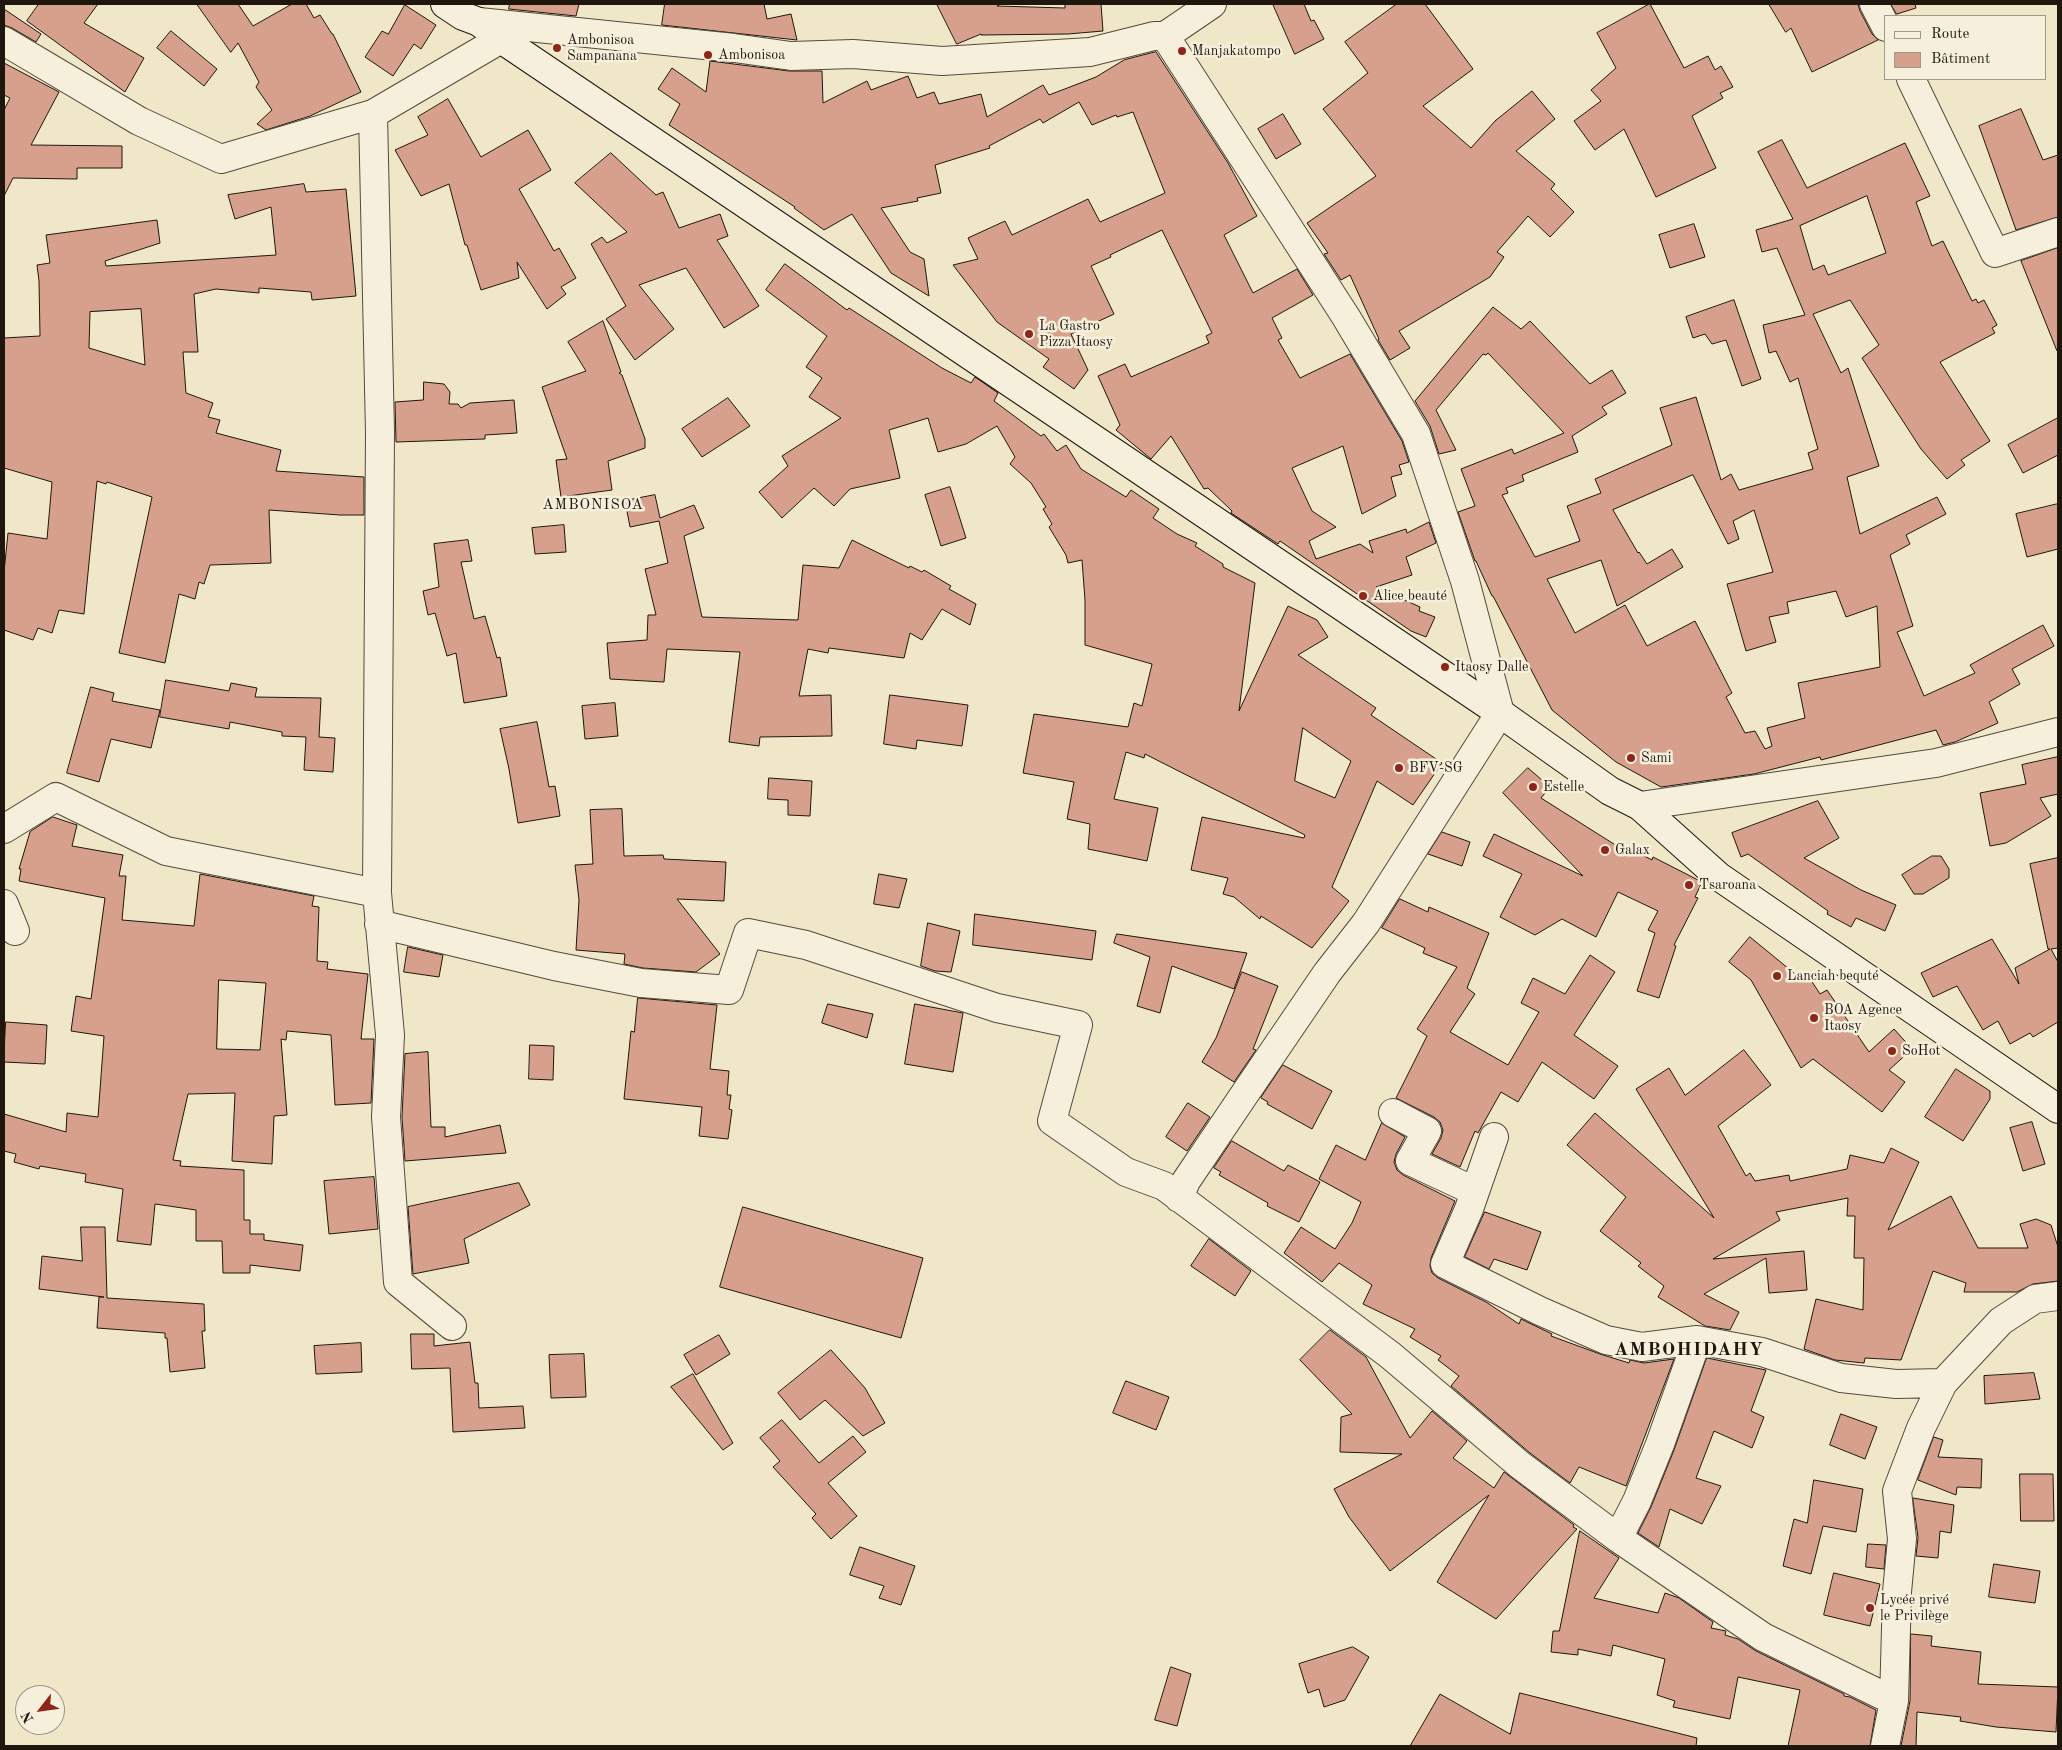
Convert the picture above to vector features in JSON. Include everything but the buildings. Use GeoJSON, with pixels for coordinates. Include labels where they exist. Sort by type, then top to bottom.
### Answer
{"type":"FeatureCollection","features":[{"type":"Feature","properties":{"kind":"street"},"geometry":{"type":"LineString","coordinates":[[445,4],[463,16],[479,22],[734,48],[791,56],[853,54],[942,61],[1090,52],[1154,36],[1166,36],[1212,4]]}},
{"type":"Feature","properties":{"kind":"street"},"geometry":{"type":"LineString","coordinates":[[1166,36],[1181,4]]}},
{"type":"Feature","properties":{"kind":"street"},"geometry":{"type":"LineString","coordinates":[[1874,4],[1884,23]]}},
{"type":"Feature","properties":{"kind":"street"},"geometry":{"type":"LineString","coordinates":[[479,22],[500,39],[1500,713],[1610,791],[1640,806],[1718,876],[2058,1109]]}},
{"type":"Feature","properties":{"kind":"street"},"geometry":{"type":"LineString","coordinates":[[1166,36],[1346,317],[1416,434],[1465,581],[1500,713],[1366,923],[1327,973],[1246,1092],[1186,1181],[1179,1198]]}},
{"type":"Feature","properties":{"kind":"street"},"geometry":{"type":"LineString","coordinates":[[4,41],[139,121],[221,159],[372,114],[500,39]]}},
{"type":"Feature","properties":{"kind":"street"},"geometry":{"type":"LineString","coordinates":[[1911,80],[1995,253],[2058,232]]}},
{"type":"Feature","properties":{"kind":"street"},"geometry":{"type":"LineString","coordinates":[[372,114],[380,433],[378,893],[379,924],[390,1034],[386,1118],[398,1282],[452,1326]]}},
{"type":"Feature","properties":{"kind":"street"},"geometry":{"type":"LineString","coordinates":[[1640,806],[1936,763],[2058,732]]}},
{"type":"Feature","properties":{"kind":"street"},"geometry":{"type":"LineString","coordinates":[[4,829],[56,797],[166,851],[378,893]]}},
{"type":"Feature","properties":{"kind":"street"},"geometry":{"type":"LineString","coordinates":[[4,904],[14,931]]}},
{"type":"Feature","properties":{"kind":"street"},"geometry":{"type":"LineString","coordinates":[[379,924],[583,972],[642,983],[729,990],[748,933],[806,945],[997,1008],[1078,1025],[1052,1121],[1126,1172],[1164,1186],[1390,1355],[1520,1465],[1618,1538],[1763,1637],[1894,1701]]}},
{"type":"Feature","properties":{"kind":"street"},"geometry":{"type":"LineString","coordinates":[[1393,1113],[1427,1131],[1410,1161],[1474,1191]]}},
{"type":"Feature","properties":{"kind":"street"},"geometry":{"type":"LineString","coordinates":[[1494,1137],[1469,1209],[1445,1264],[1540,1311],[1606,1340],[1642,1347],[1697,1340],[1717,1346],[1762,1352],[1841,1378],[1896,1384],[1943,1383]]}},
{"type":"Feature","properties":{"kind":"street"},"geometry":{"type":"LineString","coordinates":[[1885,1746],[1894,1701],[1897,1592],[1902,1539],[1896,1491],[1921,1428],[1943,1383],[2001,1321],[2035,1300],[2058,1296]]}},
{"type":"Feature","properties":{"kind":"street"},"geometry":{"type":"LineString","coordinates":[[1618,1538],[1637,1501],[1660,1444],[1697,1340]]}},
{"type":"Feature","properties":{"kind":"place","name":"Ambonisoa Sampanana"},"geometry":{"type":"Point","coordinates":[557,48]}},
{"type":"Feature","properties":{"kind":"place","name":"Manjakatompo"},"geometry":{"type":"Point","coordinates":[1182,51]}},
{"type":"Feature","properties":{"kind":"place","name":"Ambonisoa"},"geometry":{"type":"Point","coordinates":[708,55]}},
{"type":"Feature","properties":{"kind":"place","name":"La Gastro Pizza Itaosy"},"geometry":{"type":"Point","coordinates":[1029,334]}},
{"type":"Feature","properties":{"kind":"place","name":"Alice beauté"},"geometry":{"type":"Point","coordinates":[1363,596]}},
{"type":"Feature","properties":{"kind":"place","name":"Itaosy Dalle"},"geometry":{"type":"Point","coordinates":[1445,667]}},
{"type":"Feature","properties":{"kind":"place","name":"Sami"},"geometry":{"type":"Point","coordinates":[1631,758]}},
{"type":"Feature","properties":{"kind":"place","name":"BFV-SG"},"geometry":{"type":"Point","coordinates":[1399,768]}},
{"type":"Feature","properties":{"kind":"place","name":"Estelle"},"geometry":{"type":"Point","coordinates":[1533,787]}},
{"type":"Feature","properties":{"kind":"place","name":"Galax"},"geometry":{"type":"Point","coordinates":[1605,850]}},
{"type":"Feature","properties":{"kind":"place","name":"Tsaroana"},"geometry":{"type":"Point","coordinates":[1689,885]}},
{"type":"Feature","properties":{"kind":"place","name":"Lanciah bequté"},"geometry":{"type":"Point","coordinates":[1777,976]}},
{"type":"Feature","properties":{"kind":"place","name":"BOA Agence Itaosy"},"geometry":{"type":"Point","coordinates":[1814,1018]}},
{"type":"Feature","properties":{"kind":"place","name":"SoHot"},"geometry":{"type":"Point","coordinates":[1892,1051]}},
{"type":"Feature","properties":{"kind":"place","name":"Lycée privé le Privilège"},"geometry":{"type":"Point","coordinates":[1870,1608]}},
{"type":"Feature","properties":{"kind":"district","name":"AMBONISOA"},"geometry":{"type":"Point","coordinates":[593,505]}},
{"type":"Feature","properties":{"kind":"district","name":"AMBOHIDAHY"},"geometry":{"type":"Point","coordinates":[1689,1350]}}]}
